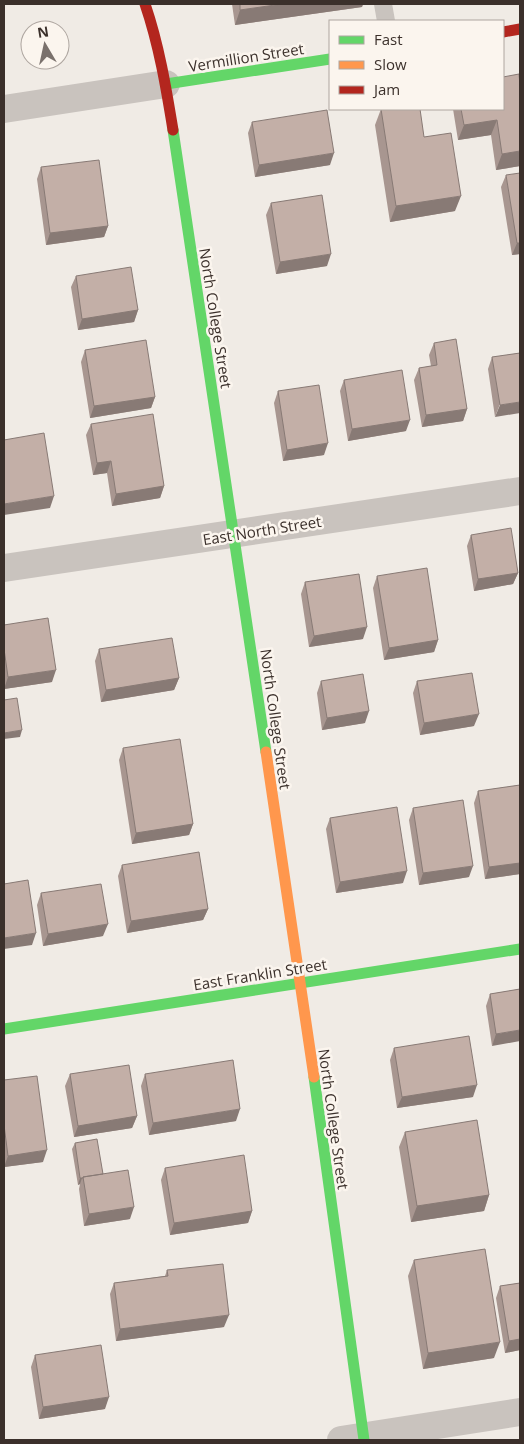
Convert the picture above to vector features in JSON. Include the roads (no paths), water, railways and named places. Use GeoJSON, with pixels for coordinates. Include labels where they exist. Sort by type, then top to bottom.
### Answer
{"type":"FeatureCollection","features":[{"type":"Feature","properties":{"kind":"main road","name":"North College Street"},"geometry":{"type":"LineString","coordinates":[[145,4],[155,34],[166,84],[300,984],[356,1439]]}},
{"type":"Feature","properties":{"kind":"main road"},"geometry":{"type":"LineString","coordinates":[[504,32],[520,30]]}},
{"type":"Feature","properties":{"kind":"main road","name":"Vermillion Street"},"geometry":{"type":"LineString","coordinates":[[166,84],[329,59]]}},
{"type":"Feature","properties":{"kind":"main road","name":"East Franklin Street"},"geometry":{"type":"LineString","coordinates":[[4,1029],[520,949]]}},
{"type":"Feature","properties":{"kind":"street"},"geometry":{"type":"LineString","coordinates":[[4,109],[166,84]]}},
{"type":"Feature","properties":{"kind":"street","name":"East North Street"},"geometry":{"type":"LineString","coordinates":[[4,568],[520,491]]}},
{"type":"Feature","properties":{"kind":"street"},"geometry":{"type":"LineString","coordinates":[[356,1439],[520,1412]]}},
{"type":"Feature","properties":{"kind":"lane"},"geometry":{"type":"LineString","coordinates":[[383,4],[386,20]]}}]}
